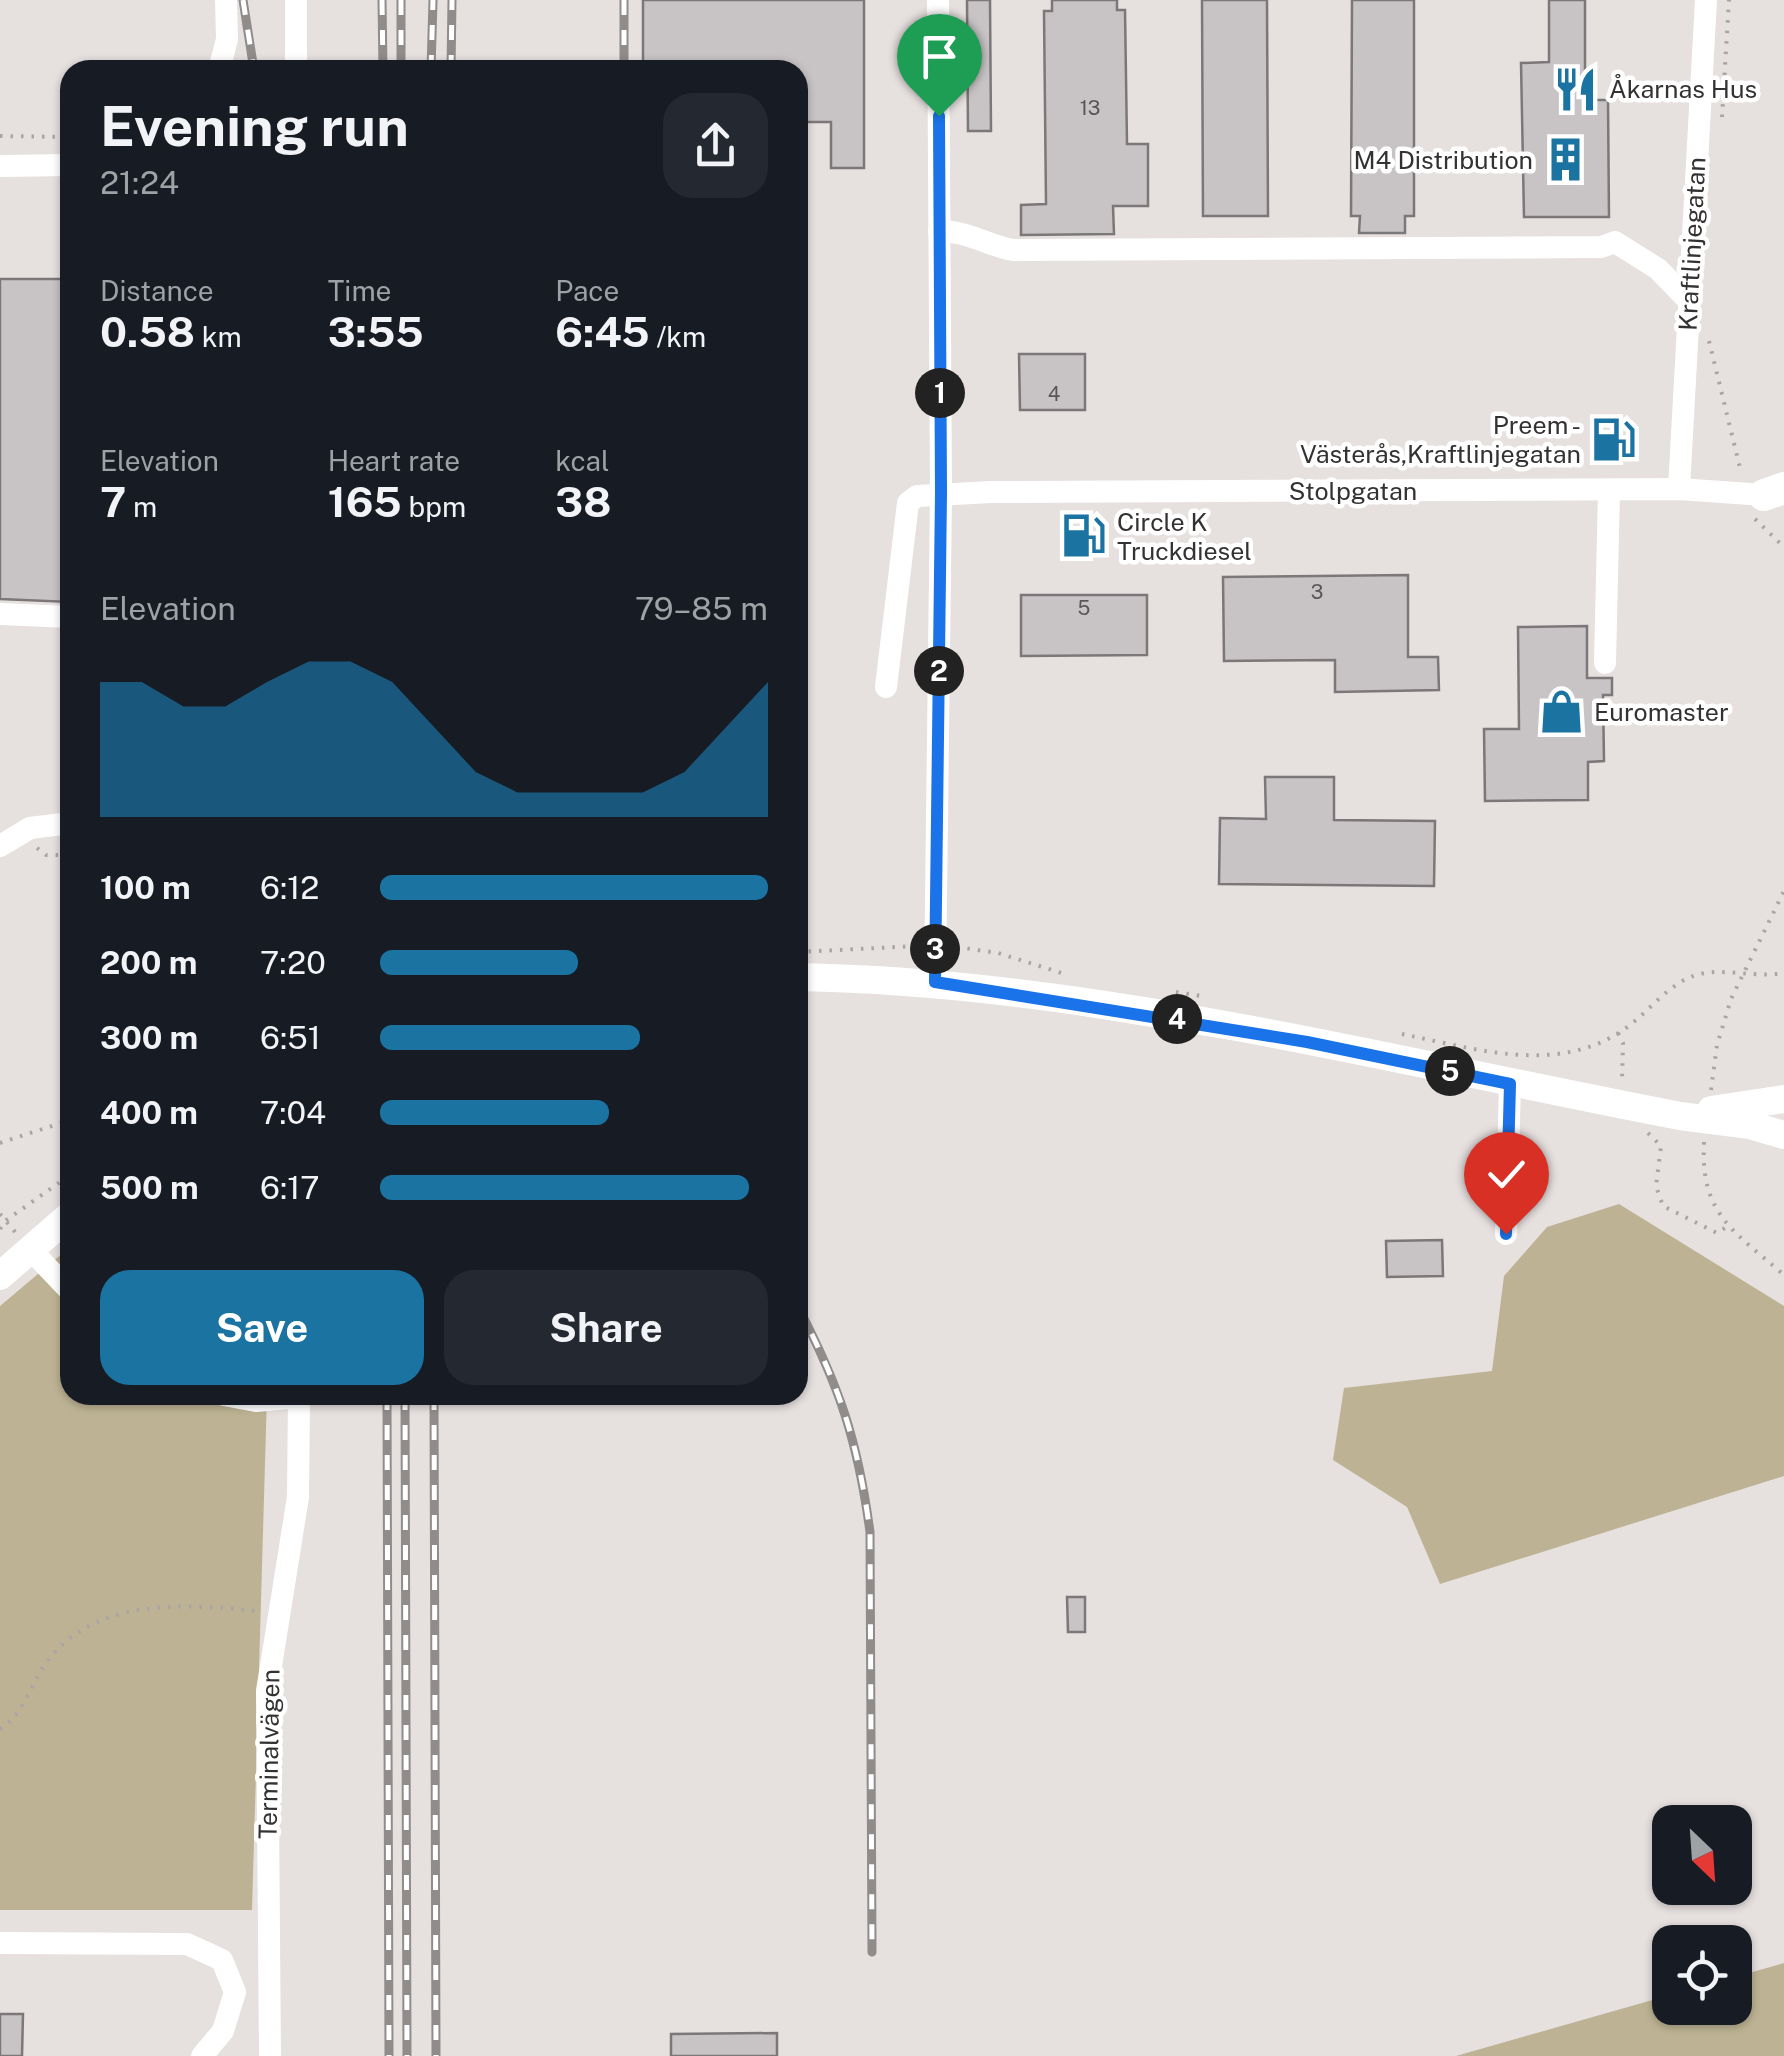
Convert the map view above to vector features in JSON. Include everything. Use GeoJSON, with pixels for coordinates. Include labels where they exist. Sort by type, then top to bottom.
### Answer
{"type":"FeatureCollection","features":[{"type":"Feature","properties":{"kind":"main road"},"geometry":{"type":"LineString","coordinates":[[808,978],[935,982],[1307,1042],[1784,1134]]}},
{"type":"Feature","properties":{"kind":"main road"},"geometry":{"type":"LineString","coordinates":[[1680,1116],[1784,1099]]}},
{"type":"Feature","properties":{"kind":"main road"},"geometry":{"type":"LineString","coordinates":[[0,1276],[60,1224]]}},
{"type":"Feature","properties":{"kind":"street"},"geometry":{"type":"LineString","coordinates":[[222,60],[227,39],[226,0]]}},
{"type":"Feature","properties":{"kind":"street"},"geometry":{"type":"LineString","coordinates":[[296,0],[296,60]]}},
{"type":"Feature","properties":{"kind":"street"},"geometry":{"type":"LineString","coordinates":[[935,982],[941,493],[938,0]]}},
{"type":"Feature","properties":{"kind":"street","name":"Kraftlinjegatan"},"geometry":{"type":"LineString","coordinates":[[1679,489],[1706,0]]}},
{"type":"Feature","properties":{"kind":"street"},"geometry":{"type":"LineString","coordinates":[[0,166],[60,165]]}},
{"type":"Feature","properties":{"kind":"street"},"geometry":{"type":"LineString","coordinates":[[940,231],[962,231],[996,247],[1013,250],[1601,247],[1615,242],[1658,269],[1689,301]]}},
{"type":"Feature","properties":{"kind":"street","name":"Stolpgatan"},"geometry":{"type":"LineString","coordinates":[[941,493],[1679,489],[1769,494]]}},
{"type":"Feature","properties":{"kind":"street"},"geometry":{"type":"LineString","coordinates":[[1605,663],[1609,490]]}},
{"type":"Feature","properties":{"kind":"street"},"geometry":{"type":"LineString","coordinates":[[886,686],[908,502],[917,496],[941,493]]}},
{"type":"Feature","properties":{"kind":"street"},"geometry":{"type":"LineString","coordinates":[[0,614],[60,617]]}},
{"type":"Feature","properties":{"kind":"street"},"geometry":{"type":"LineString","coordinates":[[0,846],[30,828],[60,824]]}},
{"type":"Feature","properties":{"kind":"street"},"geometry":{"type":"LineString","coordinates":[[1506,1234],[1510,1084]]}},
{"type":"Feature","properties":{"kind":"street"},"geometry":{"type":"LineString","coordinates":[[31,1250],[60,1281]]}},
{"type":"Feature","properties":{"kind":"street","name":"Terminalvägen"},"geometry":{"type":"LineString","coordinates":[[270,2056],[267,1691],[298,1497],[299,1405]]}},
{"type":"Feature","properties":{"kind":"street"},"geometry":{"type":"LineString","coordinates":[[0,1943],[187,1944],[222,1960],[234,1992],[223,2030],[202,2056]]}},
{"type":"Feature","properties":{"kind":"path"},"geometry":{"type":"LineString","coordinates":[[1722,120],[1729,0]]}},
{"type":"Feature","properties":{"kind":"path"},"geometry":{"type":"LineString","coordinates":[[0,136],[60,137]]}},
{"type":"Feature","properties":{"kind":"path"},"geometry":{"type":"LineString","coordinates":[[1709,339],[1769,494],[1749,511],[1784,547]]}},
{"type":"Feature","properties":{"kind":"path"},"geometry":{"type":"LineString","coordinates":[[1710,1100],[1723,1021],[1784,891]]}},
{"type":"Feature","properties":{"kind":"path"},"geometry":{"type":"LineString","coordinates":[[808,952],[935,946],[998,953],[1040,969],[1082,977]]}},
{"type":"Feature","properties":{"kind":"path"},"geometry":{"type":"LineString","coordinates":[[1389,1032],[1538,1056],[1584,1049],[1618,1033],[1681,981],[1704,973],[1784,974]]}},
{"type":"Feature","properties":{"kind":"path"},"geometry":{"type":"LineString","coordinates":[[1171,991],[1208,997]]}},
{"type":"Feature","properties":{"kind":"path"},"geometry":{"type":"LineString","coordinates":[[1618,1033],[1624,1059],[1622,1080]]}},
{"type":"Feature","properties":{"kind":"path"},"geometry":{"type":"LineString","coordinates":[[0,1143],[60,1123]]}},
{"type":"Feature","properties":{"kind":"path"},"geometry":{"type":"LineString","coordinates":[[1644,1130],[1661,1146],[1656,1186],[1663,1206],[1717,1233],[1729,1225]]}},
{"type":"Feature","properties":{"kind":"path"},"geometry":{"type":"LineString","coordinates":[[1704,1135],[1702,1166],[1708,1196],[1729,1225],[1784,1275]]}},
{"type":"Feature","properties":{"kind":"path"},"geometry":{"type":"LineString","coordinates":[[0,1229],[60,1181]]}},
{"type":"Feature","properties":{"kind":"path"},"geometry":{"type":"LineString","coordinates":[[0,1728],[11,1723],[45,1664],[73,1633],[113,1614],[190,1604],[278,1612]]}},
{"type":"Feature","properties":{"kind":"shaded area"},"geometry":{"type":"Polygon","coordinates":[[[1619,1204],[1784,1306],[1784,1476],[1440,1584],[1407,1507],[1333,1460],[1344,1388],[1492,1371],[1504,1276],[1547,1227],[1619,1204]]]}},
{"type":"Feature","properties":{"kind":"shaded area"},"geometry":{"type":"Polygon","coordinates":[[[60,1255],[60,1405],[267,1405],[252,1910],[0,1910],[0,1306],[60,1255]]]}},
{"type":"Feature","properties":{"kind":"shaded area"},"geometry":{"type":"Polygon","coordinates":[[[1784,1963],[1784,2056],[1456,2056],[1652,2000],[1652,2025],[1752,2025],[1752,1972],[1784,1963]]]}},
{"type":"Feature","properties":{"kind":"building"},"geometry":{"type":"Polygon","coordinates":[[[643,0],[864,0],[864,168],[831,168],[831,122],[808,122],[808,60],[643,60],[643,0]]]}},
{"type":"Feature","properties":{"kind":"building"},"geometry":{"type":"Polygon","coordinates":[[[967,0],[990,0],[991,131],[968,131],[967,0]]]}},
{"type":"Feature","properties":{"kind":"building"},"geometry":{"type":"Polygon","coordinates":[[[1052,0],[1117,0],[1117,10],[1125,10],[1127,144],[1148,144],[1148,206],[1113,206],[1114,234],[1021,235],[1021,205],[1046,204],[1044,11],[1052,11],[1052,0]]]}},
{"type":"Feature","properties":{"kind":"building"},"geometry":{"type":"Polygon","coordinates":[[[1202,0],[1267,0],[1268,216],[1203,216],[1202,0]]]}},
{"type":"Feature","properties":{"kind":"building"},"geometry":{"type":"Polygon","coordinates":[[[1352,0],[1414,0],[1414,216],[1405,216],[1405,233],[1359,233],[1360,216],[1351,216],[1352,0]]]}},
{"type":"Feature","properties":{"kind":"building","name":"M4 Distribution"},"geometry":{"type":"Polygon","coordinates":[[[1549,0],[1585,0],[1585,100],[1608,100],[1609,217],[1524,217],[1521,63],[1549,62],[1549,0]]]}},
{"type":"Feature","properties":{"kind":"building"},"geometry":{"type":"Polygon","coordinates":[[[0,279],[60,279],[60,602],[0,599],[0,279]]]}},
{"type":"Feature","properties":{"kind":"building"},"geometry":{"type":"Polygon","coordinates":[[[1019,354],[1085,354],[1085,410],[1020,410],[1019,354]]]}},
{"type":"Feature","properties":{"kind":"building"},"geometry":{"type":"Polygon","coordinates":[[[1408,575],[1408,657],[1438,657],[1439,690],[1335,692],[1335,660],[1224,661],[1223,577],[1408,575]]]}},
{"type":"Feature","properties":{"kind":"building"},"geometry":{"type":"Polygon","coordinates":[[[1021,595],[1147,595],[1147,655],[1021,656],[1021,595]]]}},
{"type":"Feature","properties":{"kind":"building","name":"Euromaster"},"geometry":{"type":"Polygon","coordinates":[[[1587,626],[1587,678],[1612,678],[1612,695],[1603,695],[1604,761],[1588,762],[1588,800],[1485,801],[1484,729],[1519,729],[1518,627],[1587,626]]]}},
{"type":"Feature","properties":{"kind":"building"},"geometry":{"type":"Polygon","coordinates":[[[1265,777],[1334,777],[1334,820],[1435,821],[1434,886],[1219,884],[1220,818],[1266,819],[1265,777]]]}},
{"type":"Feature","properties":{"kind":"building"},"geometry":{"type":"Polygon","coordinates":[[[1442,1240],[1443,1276],[1387,1277],[1386,1241],[1442,1240]]]}},
{"type":"Feature","properties":{"kind":"building"},"geometry":{"type":"Polygon","coordinates":[[[1067,1597],[1085,1597],[1085,1632],[1068,1632],[1067,1597]]]}},
{"type":"Feature","properties":{"kind":"building"},"geometry":{"type":"Polygon","coordinates":[[[0,2014],[23,2014],[22,2056],[0,2056],[0,2014]]]}},
{"type":"Feature","properties":{"kind":"building"},"geometry":{"type":"Polygon","coordinates":[[[777,2033],[777,2056],[671,2056],[671,2034],[777,2033]]]}},
{"type":"Feature","properties":{"kind":"railway"},"geometry":{"type":"LineString","coordinates":[[243,0],[252,60]]}},
{"type":"Feature","properties":{"kind":"railway"},"geometry":{"type":"LineString","coordinates":[[382,0],[383,60]]}},
{"type":"Feature","properties":{"kind":"railway"},"geometry":{"type":"LineString","coordinates":[[401,0],[401,60]]}},
{"type":"Feature","properties":{"kind":"railway"},"geometry":{"type":"LineString","coordinates":[[431,60],[433,0]]}},
{"type":"Feature","properties":{"kind":"railway"},"geometry":{"type":"LineString","coordinates":[[451,60],[452,0]]}},
{"type":"Feature","properties":{"kind":"railway"},"geometry":{"type":"LineString","coordinates":[[624,0],[624,60]]}},
{"type":"Feature","properties":{"kind":"railway"},"geometry":{"type":"LineString","coordinates":[[808,1328],[845,1416],[860,1470],[870,1532],[872,1952]]}},
{"type":"Feature","properties":{"kind":"railway"},"geometry":{"type":"LineString","coordinates":[[387,1405],[389,2056]]}},
{"type":"Feature","properties":{"kind":"railway"},"geometry":{"type":"LineString","coordinates":[[405,1405],[407,2056]]}},
{"type":"Feature","properties":{"kind":"railway"},"geometry":{"type":"LineString","coordinates":[[434,1405],[436,2056]]}},
{"type":"Feature","properties":{"kind":"place","name":"Åkarnas Hus"},"geometry":{"type":"Point","coordinates":[1576,89]}},
{"type":"Feature","properties":{"kind":"place","name":"M4 Distribution"},"geometry":{"type":"Point","coordinates":[1566,160]}},
{"type":"Feature","properties":{"kind":"place","name":"Preem - Västerås,Kraftlinjegatan"},"geometry":{"type":"Point","coordinates":[1614,439]}},
{"type":"Feature","properties":{"kind":"place","name":"Circle K Truckdiesel"},"geometry":{"type":"Point","coordinates":[1084,536]}},
{"type":"Feature","properties":{"kind":"place","name":"Euromaster"},"geometry":{"type":"Point","coordinates":[1561,712]}},
{"type":"Feature","properties":{"kind":"route"},"geometry":{"type":"LineString","coordinates":[[939,116],[941,493],[935,982],[1307,1042],[1510,1084],[1506,1234]]}}]}
